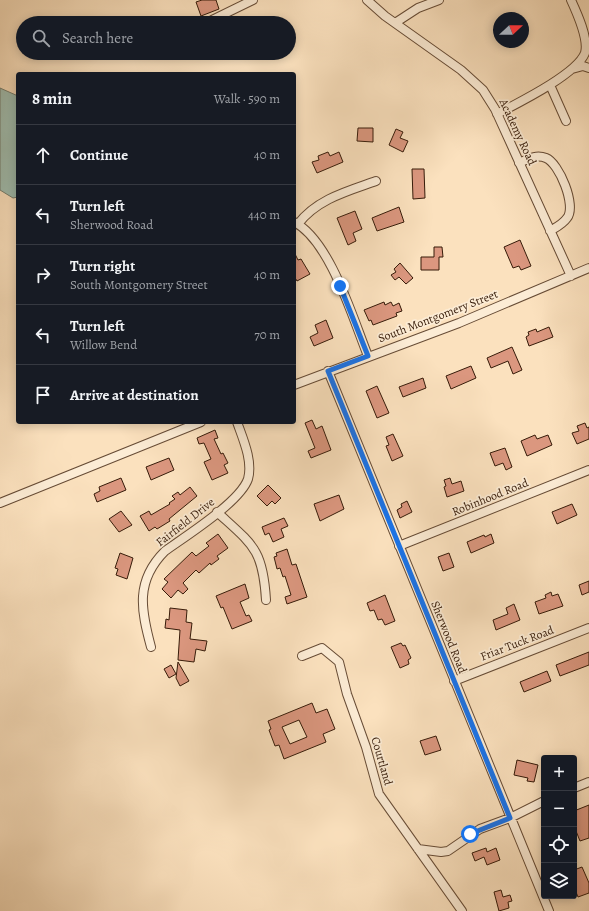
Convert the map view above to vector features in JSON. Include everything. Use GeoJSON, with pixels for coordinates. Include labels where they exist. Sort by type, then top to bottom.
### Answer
{"type":"FeatureCollection","features":[{"type":"Feature","properties":{"kind":"street"},"geometry":{"type":"LineString","coordinates":[[218,16],[236,3],[253,0]]}},
{"type":"Feature","properties":{"kind":"street","name":"Academy Road"},"geometry":{"type":"LineString","coordinates":[[367,0],[395,23],[461,70],[483,90],[498,114],[571,276]]}},
{"type":"Feature","properties":{"kind":"street"},"geometry":{"type":"LineString","coordinates":[[395,23],[418,8],[439,0]]}},
{"type":"Feature","properties":{"kind":"street"},"geometry":{"type":"LineString","coordinates":[[498,114],[550,85],[572,69],[586,53],[587,44],[585,32],[571,0]]}},
{"type":"Feature","properties":{"kind":"street"},"geometry":{"type":"LineString","coordinates":[[572,69],[583,66],[589,68]]}},
{"type":"Feature","properties":{"kind":"street"},"geometry":{"type":"LineString","coordinates":[[550,85],[566,121]]}},
{"type":"Feature","properties":{"kind":"street"},"geometry":{"type":"LineString","coordinates":[[519,163],[535,156],[546,158],[556,167],[570,201],[571,211],[567,219],[550,232]]}},
{"type":"Feature","properties":{"kind":"street"},"geometry":{"type":"LineString","coordinates":[[368,356],[326,254],[314,237],[296,223],[306,213],[326,200],[376,181]]}},
{"type":"Feature","properties":{"kind":"street","name":"South Montgomery Street"},"geometry":{"type":"LineString","coordinates":[[296,384],[459,323],[589,268]]}},
{"type":"Feature","properties":{"kind":"street","name":"Sherwood Road"},"geometry":{"type":"LineString","coordinates":[[328,371],[549,911]]}},
{"type":"Feature","properties":{"kind":"street"},"geometry":{"type":"LineString","coordinates":[[0,503],[196,424]]}},
{"type":"Feature","properties":{"kind":"street","name":"Fairfield Drive"},"geometry":{"type":"LineString","coordinates":[[151,647],[142,616],[143,591],[155,561],[165,551],[238,496],[248,479],[249,465],[238,424]]}},
{"type":"Feature","properties":{"kind":"street","name":"Robinhood Road"},"geometry":{"type":"LineString","coordinates":[[399,546],[589,470]]}},
{"type":"Feature","properties":{"kind":"street"},"geometry":{"type":"LineString","coordinates":[[217,512],[251,543],[257,554],[265,578],[266,600]]}},
{"type":"Feature","properties":{"kind":"street","name":"Friar Tuck Road"},"geometry":{"type":"LineString","coordinates":[[454,681],[589,628]]}},
{"type":"Feature","properties":{"kind":"street","name":"Courtland"},"geometry":{"type":"LineString","coordinates":[[302,656],[322,648],[339,662],[347,694],[366,747],[379,794],[462,911]]}},
{"type":"Feature","properties":{"kind":"street"},"geometry":{"type":"LineString","coordinates":[[577,787],[589,782]]}},
{"type":"Feature","properties":{"kind":"street"},"geometry":{"type":"LineString","coordinates":[[418,849],[441,852],[448,851],[470,834],[510,818],[541,802]]}},
{"type":"Feature","properties":{"kind":"shaded area"},"geometry":{"type":"Polygon","coordinates":[[[0,88],[16,95],[16,197],[13,198],[0,190],[0,88]]]}},
{"type":"Feature","properties":{"kind":"building"},"geometry":{"type":"Polygon","coordinates":[[[202,0],[216,0],[219,9],[201,16],[196,2],[202,0]]]}},
{"type":"Feature","properties":{"kind":"building"},"geometry":{"type":"Polygon","coordinates":[[[358,128],[373,128],[373,142],[357,141],[358,128]]]}},
{"type":"Feature","properties":{"kind":"building"},"geometry":{"type":"Polygon","coordinates":[[[396,129],[403,132],[400,138],[408,141],[403,152],[389,145],[396,129]]]}},
{"type":"Feature","properties":{"kind":"building"},"geometry":{"type":"Polygon","coordinates":[[[328,152],[330,156],[339,152],[343,162],[317,173],[312,162],[319,160],[318,156],[328,152]]]}},
{"type":"Feature","properties":{"kind":"building"},"geometry":{"type":"Polygon","coordinates":[[[412,169],[424,169],[425,198],[413,199],[412,169]]]}},
{"type":"Feature","properties":{"kind":"building"},"geometry":{"type":"Polygon","coordinates":[[[399,207],[404,222],[377,231],[372,218],[399,207]]]}},
{"type":"Feature","properties":{"kind":"building"},"geometry":{"type":"Polygon","coordinates":[[[355,211],[362,229],[353,233],[356,241],[348,245],[337,218],[355,211]]]}},
{"type":"Feature","properties":{"kind":"building"},"geometry":{"type":"Polygon","coordinates":[[[520,240],[531,266],[521,270],[519,266],[513,268],[504,247],[520,240]]]}},
{"type":"Feature","properties":{"kind":"building"},"geometry":{"type":"Polygon","coordinates":[[[434,247],[442,247],[443,257],[439,257],[439,270],[421,270],[421,257],[434,257],[434,247]]]}},
{"type":"Feature","properties":{"kind":"building"},"geometry":{"type":"Polygon","coordinates":[[[296,256],[298,260],[301,259],[310,274],[297,281],[296,256]]]}},
{"type":"Feature","properties":{"kind":"building"},"geometry":{"type":"Polygon","coordinates":[[[400,263],[413,278],[406,284],[399,277],[395,280],[391,275],[396,272],[394,269],[400,263]]]}},
{"type":"Feature","properties":{"kind":"building"},"geometry":{"type":"Polygon","coordinates":[[[384,302],[385,305],[391,302],[393,306],[399,303],[402,311],[396,313],[397,316],[373,325],[371,320],[369,321],[364,310],[384,302]]]}},
{"type":"Feature","properties":{"kind":"building"},"geometry":{"type":"Polygon","coordinates":[[[326,320],[333,338],[314,346],[310,337],[318,333],[315,325],[326,320]]]}},
{"type":"Feature","properties":{"kind":"building"},"geometry":{"type":"Polygon","coordinates":[[[549,327],[553,337],[529,346],[526,337],[529,335],[528,332],[536,329],[537,332],[549,327]]]}},
{"type":"Feature","properties":{"kind":"building"},"geometry":{"type":"Polygon","coordinates":[[[512,347],[522,370],[513,374],[508,361],[491,368],[487,358],[512,347]]]}},
{"type":"Feature","properties":{"kind":"building"},"geometry":{"type":"Polygon","coordinates":[[[471,366],[476,378],[451,389],[446,376],[471,366]]]}},
{"type":"Feature","properties":{"kind":"building"},"geometry":{"type":"Polygon","coordinates":[[[423,378],[426,388],[403,397],[399,387],[423,378]]]}},
{"type":"Feature","properties":{"kind":"building"},"geometry":{"type":"Polygon","coordinates":[[[377,386],[389,413],[377,418],[366,391],[377,386]]]}},
{"type":"Feature","properties":{"kind":"building"},"geometry":{"type":"Polygon","coordinates":[[[312,420],[316,429],[322,426],[331,450],[311,458],[308,451],[315,448],[305,423],[312,420]]]}},
{"type":"Feature","properties":{"kind":"building"},"geometry":{"type":"Polygon","coordinates":[[[585,423],[587,428],[589,427],[589,439],[577,444],[572,433],[579,431],[577,426],[585,423]]]}},
{"type":"Feature","properties":{"kind":"building"},"geometry":{"type":"Polygon","coordinates":[[[215,430],[218,438],[214,439],[221,454],[223,453],[228,463],[224,465],[228,473],[212,480],[204,462],[211,459],[204,443],[199,444],[197,438],[215,430]]]}},
{"type":"Feature","properties":{"kind":"building"},"geometry":{"type":"Polygon","coordinates":[[[393,434],[403,456],[392,461],[386,446],[389,445],[386,437],[393,434]]]}},
{"type":"Feature","properties":{"kind":"building"},"geometry":{"type":"Polygon","coordinates":[[[535,435],[537,439],[548,435],[552,445],[527,456],[521,441],[535,435]]]}},
{"type":"Feature","properties":{"kind":"building"},"geometry":{"type":"Polygon","coordinates":[[[505,448],[512,467],[506,470],[503,463],[495,466],[490,453],[505,448]]]}},
{"type":"Feature","properties":{"kind":"building"},"geometry":{"type":"Polygon","coordinates":[[[169,458],[174,470],[151,480],[146,467],[169,458]]]}},
{"type":"Feature","properties":{"kind":"building"},"geometry":{"type":"Polygon","coordinates":[[[121,478],[126,490],[97,502],[94,494],[100,491],[99,487],[121,478]]]}},
{"type":"Feature","properties":{"kind":"building"},"geometry":{"type":"Polygon","coordinates":[[[450,478],[452,484],[461,481],[464,491],[447,497],[444,487],[446,486],[444,480],[450,478]]]}},
{"type":"Feature","properties":{"kind":"building"},"geometry":{"type":"Polygon","coordinates":[[[268,485],[281,498],[275,504],[272,501],[267,506],[257,496],[268,485]]]}},
{"type":"Feature","properties":{"kind":"building"},"geometry":{"type":"Polygon","coordinates":[[[190,487],[197,496],[169,519],[170,521],[157,529],[155,527],[149,531],[140,516],[149,511],[151,515],[170,504],[169,503],[175,499],[172,496],[178,492],[180,495],[190,487]]]}},
{"type":"Feature","properties":{"kind":"building"},"geometry":{"type":"Polygon","coordinates":[[[339,495],[344,509],[320,521],[314,504],[339,495]]]}},
{"type":"Feature","properties":{"kind":"building"},"geometry":{"type":"Polygon","coordinates":[[[407,501],[412,512],[400,518],[397,510],[402,507],[401,504],[407,501]]]}},
{"type":"Feature","properties":{"kind":"building"},"geometry":{"type":"Polygon","coordinates":[[[572,504],[577,515],[557,524],[552,512],[572,504]]]}},
{"type":"Feature","properties":{"kind":"building"},"geometry":{"type":"Polygon","coordinates":[[[121,511],[132,525],[119,532],[109,519],[121,511]]]}},
{"type":"Feature","properties":{"kind":"building"},"geometry":{"type":"Polygon","coordinates":[[[284,518],[288,526],[281,529],[284,537],[273,542],[269,533],[265,535],[262,527],[284,518]]]}},
{"type":"Feature","properties":{"kind":"building"},"geometry":{"type":"Polygon","coordinates":[[[218,534],[228,548],[217,556],[219,559],[211,565],[210,563],[199,573],[196,570],[183,583],[188,589],[183,594],[178,590],[171,598],[162,589],[168,582],[164,579],[192,552],[196,556],[209,546],[206,543],[218,534]]]}},
{"type":"Feature","properties":{"kind":"building"},"geometry":{"type":"Polygon","coordinates":[[[491,534],[494,543],[471,553],[467,542],[484,535],[485,537],[491,534]]]}},
{"type":"Feature","properties":{"kind":"building"},"geometry":{"type":"Polygon","coordinates":[[[287,549],[292,565],[296,564],[307,597],[287,604],[285,597],[291,595],[285,576],[283,577],[280,568],[277,569],[274,557],[277,556],[276,553],[287,549]]]}},
{"type":"Feature","properties":{"kind":"building"},"geometry":{"type":"Polygon","coordinates":[[[120,553],[133,558],[127,579],[116,575],[118,569],[115,568],[120,553]]]}},
{"type":"Feature","properties":{"kind":"building"},"geometry":{"type":"Polygon","coordinates":[[[449,553],[454,567],[443,571],[438,557],[449,553]]]}},
{"type":"Feature","properties":{"kind":"building"},"geometry":{"type":"Polygon","coordinates":[[[589,581],[589,592],[582,595],[579,585],[589,581]]]}},
{"type":"Feature","properties":{"kind":"building"},"geometry":{"type":"Polygon","coordinates":[[[245,584],[249,598],[240,602],[246,616],[249,615],[252,621],[232,629],[223,607],[221,608],[216,596],[245,584]]]}},
{"type":"Feature","properties":{"kind":"building"},"geometry":{"type":"Polygon","coordinates":[[[551,592],[552,596],[558,594],[563,606],[539,614],[535,602],[546,598],[545,595],[551,592]]]}},
{"type":"Feature","properties":{"kind":"building"},"geometry":{"type":"Polygon","coordinates":[[[385,595],[395,621],[385,625],[382,619],[378,620],[374,610],[370,611],[367,603],[385,595]]]}},
{"type":"Feature","properties":{"kind":"building"},"geometry":{"type":"Polygon","coordinates":[[[514,604],[520,620],[496,630],[493,620],[508,614],[506,608],[514,604]]]}},
{"type":"Feature","properties":{"kind":"building"},"geometry":{"type":"Polygon","coordinates":[[[170,608],[187,610],[186,622],[192,623],[190,639],[207,641],[205,651],[196,649],[194,662],[178,660],[180,630],[165,628],[166,619],[169,620],[170,608]]]}},
{"type":"Feature","properties":{"kind":"building"},"geometry":{"type":"Polygon","coordinates":[[[401,643],[403,646],[405,645],[411,658],[408,660],[409,664],[400,668],[391,647],[401,643]]]}},
{"type":"Feature","properties":{"kind":"building"},"geometry":{"type":"Polygon","coordinates":[[[589,652],[589,665],[560,676],[556,665],[589,652]]]}},
{"type":"Feature","properties":{"kind":"building"},"geometry":{"type":"Polygon","coordinates":[[[178,662],[189,681],[180,686],[176,678],[178,662]]]}},
{"type":"Feature","properties":{"kind":"building"},"geometry":{"type":"Polygon","coordinates":[[[171,665],[176,674],[169,678],[164,669],[171,665]]]}},
{"type":"Feature","properties":{"kind":"building"},"geometry":{"type":"Polygon","coordinates":[[[547,671],[551,681],[524,692],[520,682],[547,671]]]}},
{"type":"Feature","properties":{"kind":"building"},"geometry":{"type":"Polygon","coordinates":[[[312,703],[316,713],[327,709],[335,729],[323,734],[326,742],[284,759],[279,745],[275,746],[269,730],[271,729],[268,721],[312,703]],[[299,720],[282,727],[290,744],[307,737],[299,720]]]}},
{"type":"Feature","properties":{"kind":"building"},"geometry":{"type":"Polygon","coordinates":[[[436,736],[441,750],[425,755],[420,741],[436,736]]]}},
{"type":"Feature","properties":{"kind":"building"},"geometry":{"type":"Polygon","coordinates":[[[517,760],[538,765],[534,782],[527,781],[528,778],[514,775],[517,760]]]}},
{"type":"Feature","properties":{"kind":"building"},"geometry":{"type":"Polygon","coordinates":[[[589,805],[589,838],[580,841],[577,834],[577,810],[589,805]]]}},
{"type":"Feature","properties":{"kind":"building"},"geometry":{"type":"Polygon","coordinates":[[[486,848],[487,852],[496,848],[500,860],[487,865],[484,857],[475,861],[472,853],[486,848]]]}},
{"type":"Feature","properties":{"kind":"building"},"geometry":{"type":"Polygon","coordinates":[[[582,867],[589,883],[589,893],[578,897],[577,894],[577,869],[582,867]]]}},
{"type":"Feature","properties":{"kind":"building"},"geometry":{"type":"Polygon","coordinates":[[[501,890],[503,897],[510,895],[512,901],[508,902],[509,908],[499,911],[494,892],[501,890]]]}},
{"type":"Feature","properties":{"kind":"route"},"geometry":{"type":"LineString","coordinates":[[340,286],[368,356],[328,371],[510,818],[470,834]]}}]}
